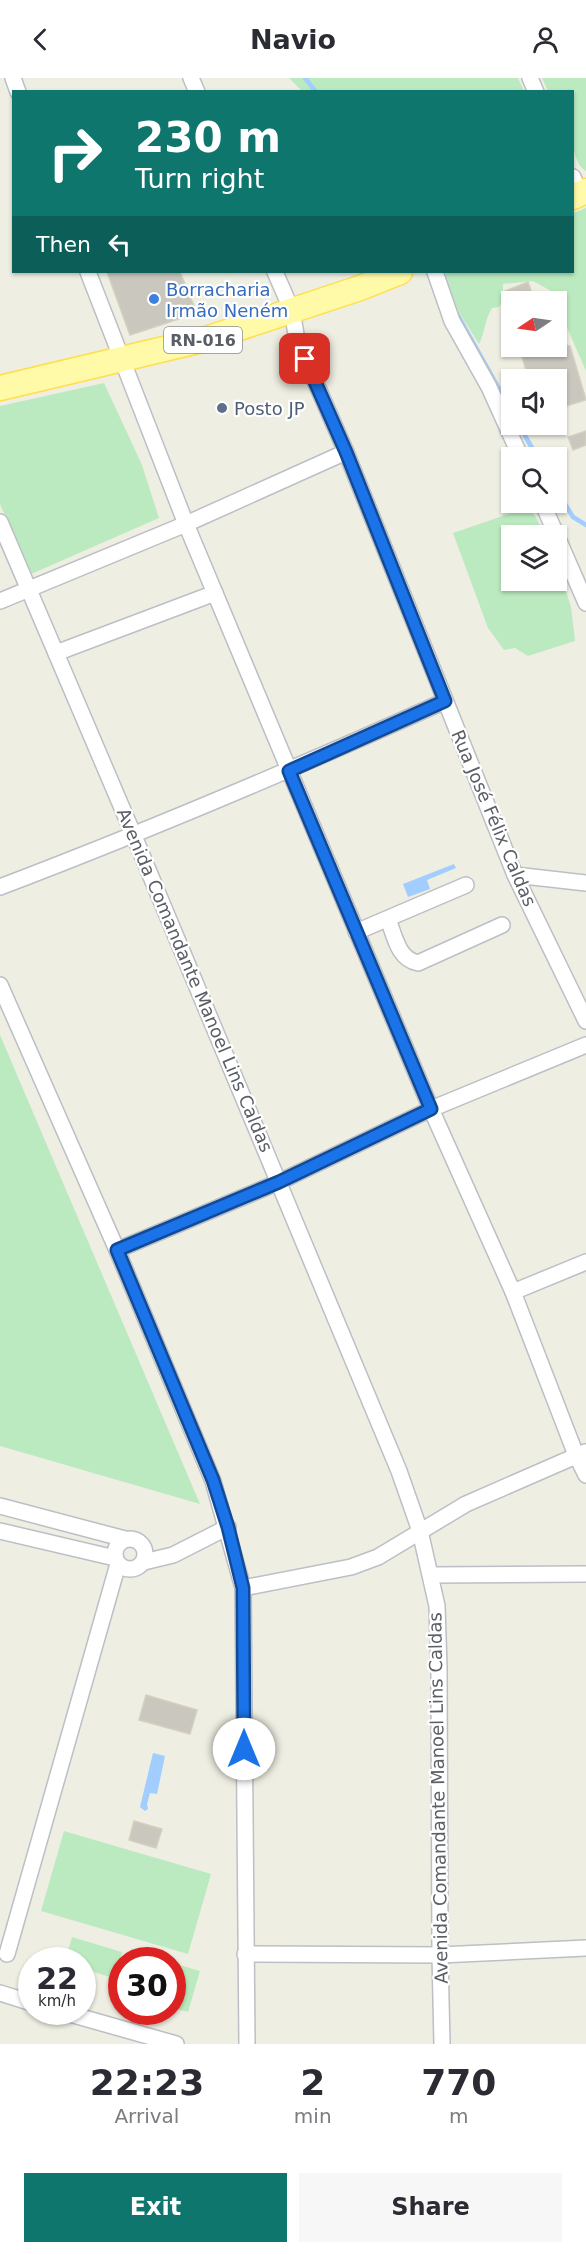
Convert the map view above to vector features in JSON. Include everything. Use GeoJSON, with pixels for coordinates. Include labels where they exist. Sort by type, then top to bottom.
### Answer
{"type":"FeatureCollection","features":[{"type":"Feature","properties":{"kind":"main road","name":"RN-016"},"geometry":{"type":"LineString","coordinates":[[0,388],[206,339],[360,288],[398,273]]}},
{"type":"Feature","properties":{"kind":"street"},"geometry":{"type":"LineString","coordinates":[[88,273],[186,524],[431,1109],[513,1292],[581,1453],[586,1475]]}},
{"type":"Feature","properties":{"kind":"street","name":"Rua José Félix Caldas"},"geometry":{"type":"LineString","coordinates":[[275,273],[292,311],[297,340],[346,452],[515,875],[586,1021]]}},
{"type":"Feature","properties":{"kind":"street"},"geometry":{"type":"LineString","coordinates":[[435,273],[452,321],[489,387],[516,447]]}},
{"type":"Feature","properties":{"kind":"street"},"geometry":{"type":"LineString","coordinates":[[0,601],[186,524],[346,452]]}},
{"type":"Feature","properties":{"kind":"street"},"geometry":{"type":"LineString","coordinates":[[547,513],[586,603]]}},
{"type":"Feature","properties":{"kind":"street","name":"Avenida Comandante Manoel Lins Caldas"},"geometry":{"type":"LineString","coordinates":[[0,522],[279,1182],[399,1471],[420,1532],[437,1606],[440,1667],[442,2044]]}},
{"type":"Feature","properties":{"kind":"street"},"geometry":{"type":"LineString","coordinates":[[56,652],[215,593]]}},
{"type":"Feature","properties":{"kind":"street"},"geometry":{"type":"LineString","coordinates":[[0,887],[134,836],[289,771],[445,701]]}},
{"type":"Feature","properties":{"kind":"street"},"geometry":{"type":"LineString","coordinates":[[515,875],[586,883]]}},
{"type":"Feature","properties":{"kind":"street"},"geometry":{"type":"LineString","coordinates":[[356,932],[466,885]]}},
{"type":"Feature","properties":{"kind":"street"},"geometry":{"type":"LineString","coordinates":[[388,919],[402,955],[410,962],[418,963],[502,925]]}},
{"type":"Feature","properties":{"kind":"street"},"geometry":{"type":"LineString","coordinates":[[0,985],[117,1250],[213,1480],[228,1527],[243,1588],[247,2044]]}},
{"type":"Feature","properties":{"kind":"street"},"geometry":{"type":"LineString","coordinates":[[117,1250],[279,1182],[431,1109],[586,1045]]}},
{"type":"Feature","properties":{"kind":"street"},"geometry":{"type":"LineString","coordinates":[[513,1292],[586,1262]]}},
{"type":"Feature","properties":{"kind":"street"},"geometry":{"type":"LineString","coordinates":[[243,1588],[351,1567],[378,1557],[446,1515],[500,1488],[581,1453]]}},
{"type":"Feature","properties":{"kind":"street"},"geometry":{"type":"LineString","coordinates":[[0,1506],[131,1539],[142,1544],[146,1556],[144,1562]]}},
{"type":"Feature","properties":{"kind":"street"},"geometry":{"type":"LineString","coordinates":[[0,1531],[117,1561],[123,1568],[134,1569],[144,1562],[173,1555],[228,1527]]}},
{"type":"Feature","properties":{"kind":"street"},"geometry":{"type":"LineString","coordinates":[[7,1954],[117,1561],[117,1547],[125,1539]]}},
{"type":"Feature","properties":{"kind":"street"},"geometry":{"type":"LineString","coordinates":[[431,1575],[586,1574]]}},
{"type":"Feature","properties":{"kind":"street"},"geometry":{"type":"LineString","coordinates":[[245,1954],[440,1955],[586,1948]]}},
{"type":"Feature","properties":{"kind":"street"},"geometry":{"type":"LineString","coordinates":[[0,1994],[18,1998]]}},
{"type":"Feature","properties":{"kind":"street"},"geometry":{"type":"LineString","coordinates":[[96,2021],[176,2044]]}},
{"type":"Feature","properties":{"kind":"green space"},"geometry":{"type":"Polygon","coordinates":[[[289,78],[518,78],[524,90],[301,90],[289,78]]]}},
{"type":"Feature","properties":{"kind":"green space"},"geometry":{"type":"Polygon","coordinates":[[[542,78],[586,78],[586,171],[580,166],[574,147],[574,90],[548,90],[542,78]]]}},
{"type":"Feature","properties":{"kind":"green space"},"geometry":{"type":"Polygon","coordinates":[[[586,208],[586,371],[567,328],[567,291],[551,291],[533,281],[503,284],[501,304],[499,307],[492,308],[479,344],[452,299],[446,280],[446,273],[574,273],[574,213],[586,208]]]}},
{"type":"Feature","properties":{"kind":"green space"},"geometry":{"type":"Polygon","coordinates":[[[104,383],[142,465],[159,518],[29,575],[0,504],[0,406],[104,383]]]}},
{"type":"Feature","properties":{"kind":"green space"},"geometry":{"type":"Polygon","coordinates":[[[511,513],[532,513],[540,525],[501,525],[501,591],[566,591],[571,607],[575,641],[528,656],[515,648],[504,650],[488,628],[453,533],[511,513]]]}},
{"type":"Feature","properties":{"kind":"green space"},"geometry":{"type":"Polygon","coordinates":[[[0,1035],[200,1504],[0,1446],[0,1035]]]}},
{"type":"Feature","properties":{"kind":"green space"},"geometry":{"type":"Polygon","coordinates":[[[64,1831],[211,1874],[188,1954],[186,1947],[164,1947],[41,1911],[64,1831]]]}},
{"type":"Feature","properties":{"kind":"green space"},"geometry":{"type":"Polygon","coordinates":[[[72,1937],[108,1948],[108,1976],[96,1973],[96,1947],[69,1947],[72,1937]]]}},
{"type":"Feature","properties":{"kind":"green space"},"geometry":{"type":"Polygon","coordinates":[[[186,1967],[200,1971],[188,2012],[186,2011],[186,1967]]]}},
{"type":"Feature","properties":{"kind":"water"},"geometry":{"type":"Polygon","coordinates":[[[454,864],[456,868],[427,880],[430,889],[408,897],[403,884],[454,864]]]}},
{"type":"Feature","properties":{"kind":"water"},"geometry":{"type":"Polygon","coordinates":[[[153,1753],[165,1756],[157,1794],[150,1793],[148,1809],[145,1811],[140,1807],[153,1753]]]}},
{"type":"Feature","properties":{"kind":"building","name":"Borracharia Irmão Neném"},"geometry":{"type":"Polygon","coordinates":[[[107,273],[180,273],[197,313],[130,335],[107,273]]]}},
{"type":"Feature","properties":{"kind":"building"},"geometry":{"type":"Polygon","coordinates":[[[528,282],[531,291],[505,291],[528,282]]]}},
{"type":"Feature","properties":{"kind":"building"},"geometry":{"type":"Polygon","coordinates":[[[567,346],[570,346],[586,400],[567,406],[567,369],[526,369],[522,357],[567,357],[567,346]]]}},
{"type":"Feature","properties":{"kind":"building"},"geometry":{"type":"Polygon","coordinates":[[[586,431],[586,445],[573,450],[568,437],[586,431]]]}},
{"type":"Feature","properties":{"kind":"building"},"geometry":{"type":"Polygon","coordinates":[[[146,1695],[197,1710],[190,1734],[139,1720],[146,1695]]]}},
{"type":"Feature","properties":{"kind":"building"},"geometry":{"type":"Polygon","coordinates":[[[134,1821],[162,1829],[156,1848],[129,1840],[134,1821]]]}},
{"type":"Feature","properties":{"kind":"waterway"},"geometry":{"type":"LineString","coordinates":[[305,78],[314,90]]}},
{"type":"Feature","properties":{"kind":"waterway"},"geometry":{"type":"LineString","coordinates":[[455,310],[501,392]]}},
{"type":"Feature","properties":{"kind":"waterway"},"geometry":{"type":"LineString","coordinates":[[524,435],[532,447]]}},
{"type":"Feature","properties":{"kind":"waterway"},"geometry":{"type":"LineString","coordinates":[[567,507],[573,517],[586,525]]}},
{"type":"Feature","properties":{"kind":"place","name":"Borracharia Irmão Neném"},"geometry":{"type":"Point","coordinates":[154,299]}},
{"type":"Feature","properties":{"kind":"place","name":"Posto JP"},"geometry":{"type":"Point","coordinates":[222,408]}},
{"type":"Feature","properties":{"kind":"route"},"geometry":{"type":"LineString","coordinates":[[244,1749],[243,1588],[228,1527],[213,1480],[117,1250],[279,1182],[431,1109],[289,771],[445,701],[346,452],[305,359]]}}]}
